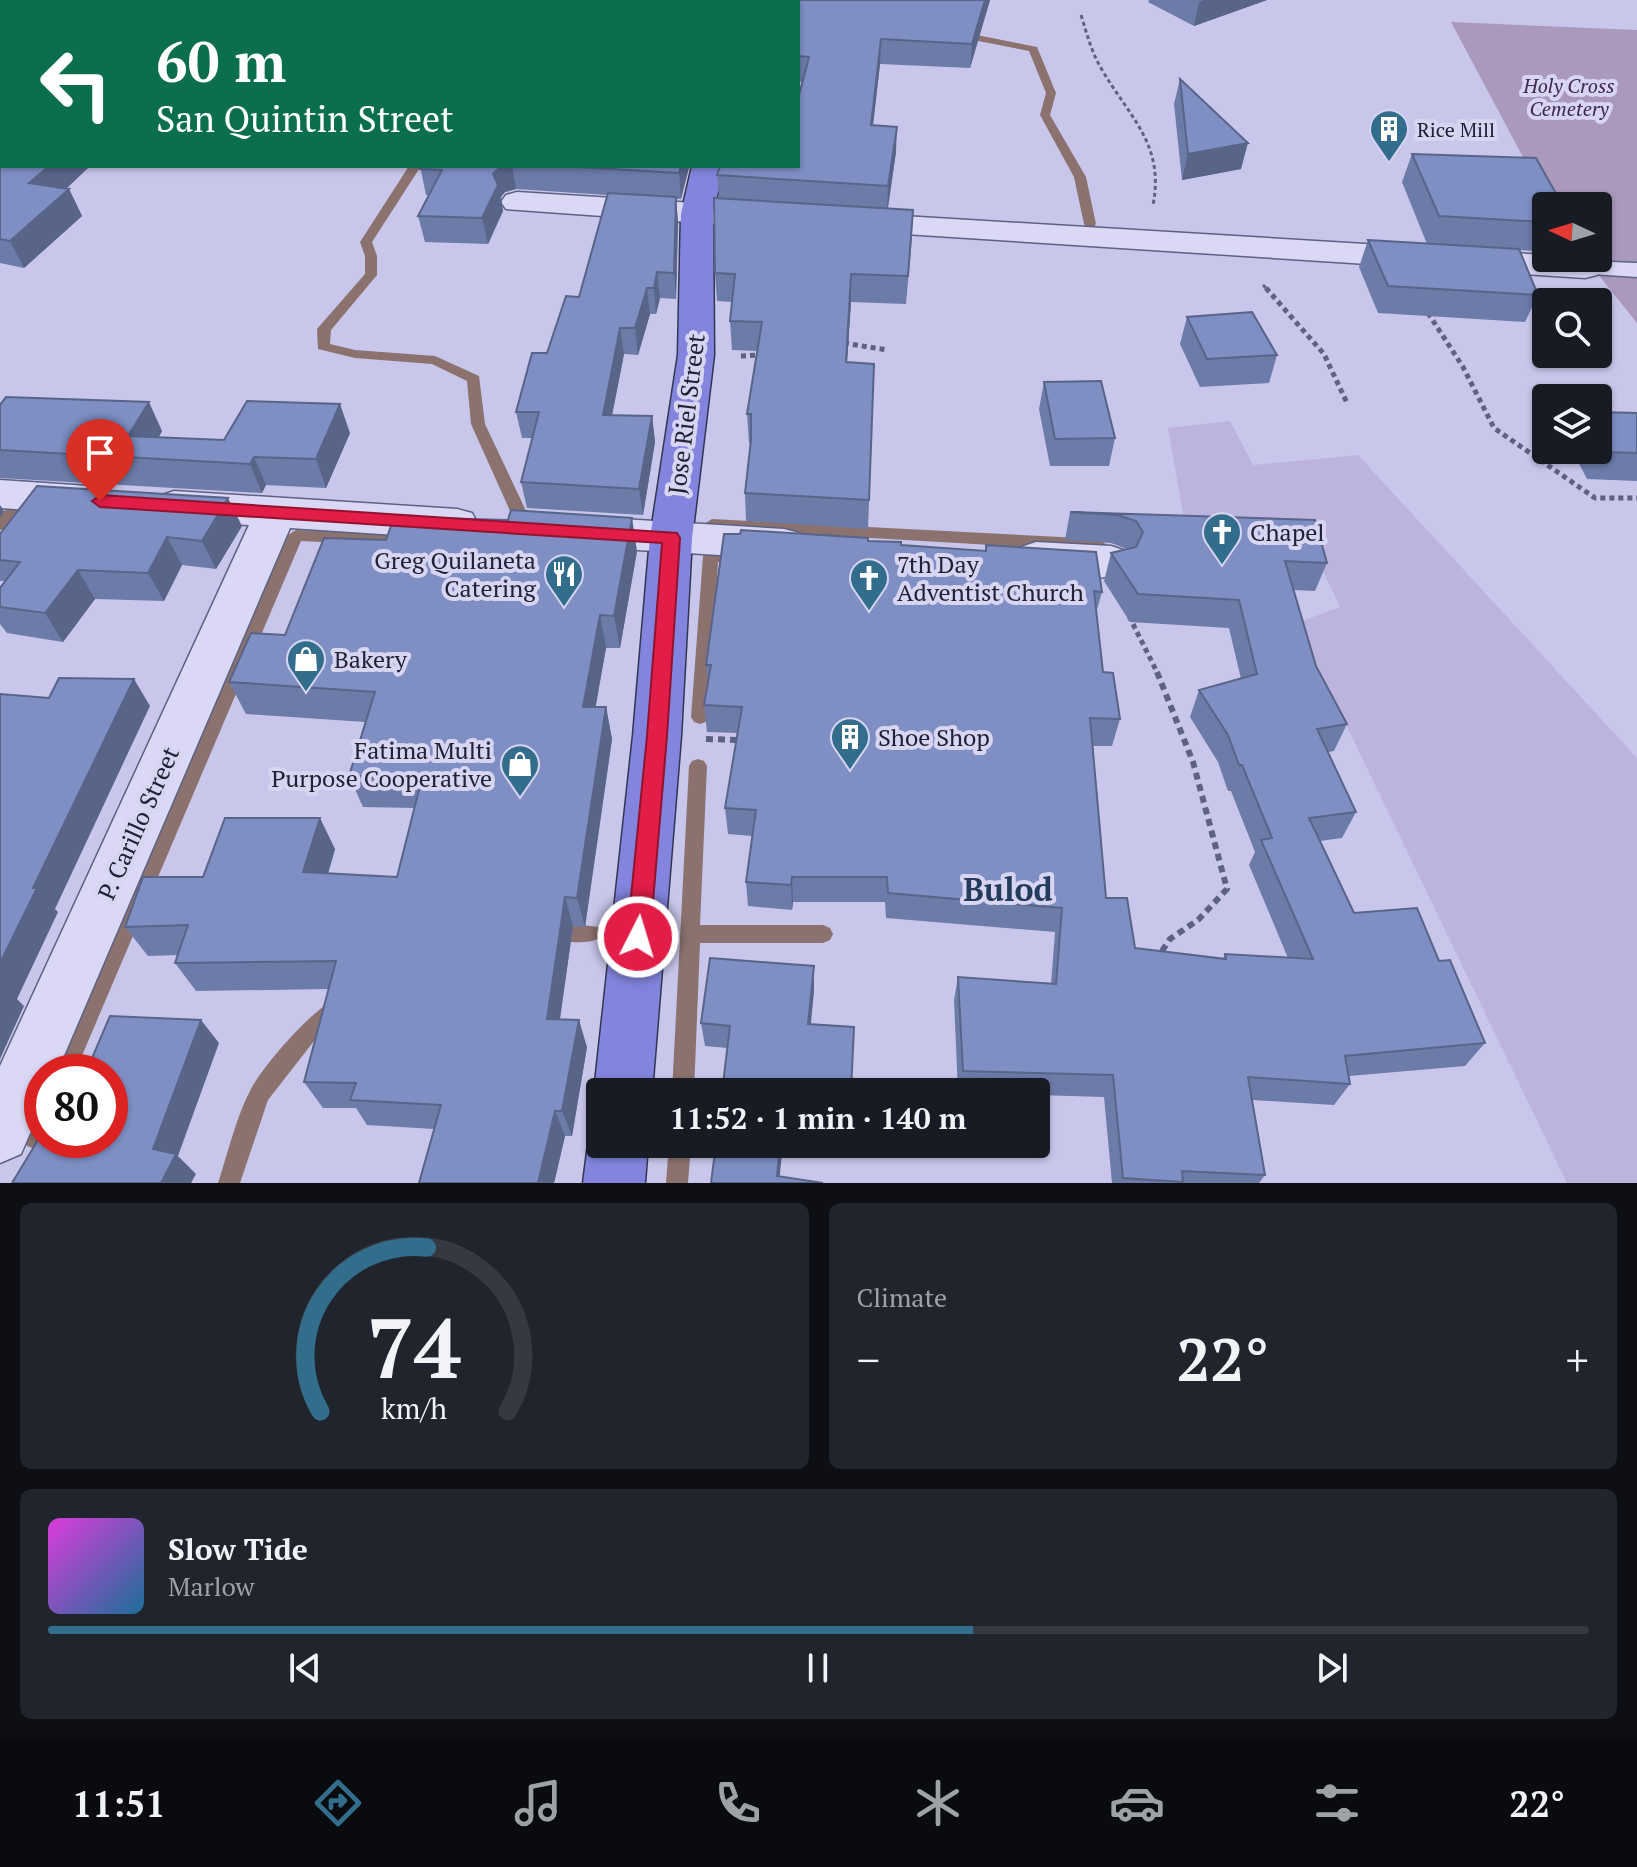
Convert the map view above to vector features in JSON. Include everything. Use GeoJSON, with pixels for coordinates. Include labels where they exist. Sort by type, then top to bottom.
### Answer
{"type":"FeatureCollection","features":[{"type":"Feature","properties":{"kind":"highway","name":"Jose Riel Street"},"geometry":{"type":"LineString","coordinates":[[624,1078],[657,736],[671,538],[696,355],[697,214],[708,168]]}},
{"type":"Feature","properties":{"kind":"highway"},"geometry":{"type":"LineString","coordinates":[[614,1183],[617,1158]]}},
{"type":"Feature","properties":{"kind":"street"},"geometry":{"type":"LineString","coordinates":[[517,202],[776,218]]}},
{"type":"Feature","properties":{"kind":"street"},"geometry":{"type":"LineString","coordinates":[[824,221],[1532,264]]}},
{"type":"Feature","properties":{"kind":"street"},"geometry":{"type":"LineString","coordinates":[[8,512],[42,497],[828,546]]}},
{"type":"Feature","properties":{"kind":"street","name":"P. Carillo Street"},"geometry":{"type":"LineString","coordinates":[[0,1133],[276,513]]}},
{"type":"Feature","properties":{"kind":"street"},"geometry":{"type":"LineString","coordinates":[[1001,556],[1111,562]]}},
{"type":"Feature","properties":{"kind":"lane"},"geometry":{"type":"LineString","coordinates":[[1612,269],[1637,270]]}},
{"type":"Feature","properties":{"kind":"path"},"geometry":{"type":"LineString","coordinates":[[1081,15],[1093,53],[1141,126],[1155,162],[1158,191],[1141,240]]}},
{"type":"Feature","properties":{"kind":"path"},"geometry":{"type":"LineString","coordinates":[[1229,245],[1314,340],[1330,365],[1347,403]]}},
{"type":"Feature","properties":{"kind":"path"},"geometry":{"type":"LineString","coordinates":[[1397,255],[1434,326],[1463,367],[1494,428],[1595,498],[1637,498]]}},
{"type":"Feature","properties":{"kind":"path"},"geometry":{"type":"LineString","coordinates":[[835,342],[887,350]]}},
{"type":"Feature","properties":{"kind":"path"},"geometry":{"type":"LineString","coordinates":[[696,355],[762,357],[764,348]]}},
{"type":"Feature","properties":{"kind":"path"},"geometry":{"type":"LineString","coordinates":[[1111,562],[1135,635],[1164,685],[1185,738],[1213,822],[1227,889],[1198,920],[1170,939],[1157,957]]}},
{"type":"Feature","properties":{"kind":"path"},"geometry":{"type":"LineString","coordinates":[[657,736],[748,740]]}},
{"type":"Feature","properties":{"kind":"shaded area"},"geometry":{"type":"Polygon","coordinates":[[[1230,421],[1253,465],[1358,455],[1637,758],[1637,1183],[1567,1183],[1297,623],[1340,607],[1310,543],[1186,530],[1168,428],[1230,421]]]}},
{"type":"Feature","properties":{"kind":"green space","name":"Holy Cross Cemetery"},"geometry":{"type":"Polygon","coordinates":[[[1451,22],[1637,30],[1637,323],[1596,272],[1612,272],[1612,192],[1542,192],[1451,22]]]}},
{"type":"Feature","properties":{"kind":"building"},"geometry":{"type":"Polygon","coordinates":[[[800,0],[985,0],[972,44],[881,39],[871,125],[897,127],[888,186],[717,175],[719,168],[800,168],[800,91],[809,57],[800,56],[800,0]]]}},
{"type":"Feature","properties":{"kind":"building"},"geometry":{"type":"Polygon","coordinates":[[[1180,79],[1248,143],[1188,154],[1180,79]]]}},
{"type":"Feature","properties":{"kind":"building"},"geometry":{"type":"Polygon","coordinates":[[[1412,154],[1536,158],[1555,192],[1532,192],[1532,221],[1439,216],[1412,154]]]}},
{"type":"Feature","properties":{"kind":"building"},"geometry":{"type":"Polygon","coordinates":[[[0,168],[47,168],[29,183],[69,189],[10,241],[0,239],[0,168]]]}},
{"type":"Feature","properties":{"kind":"building"},"geometry":{"type":"Polygon","coordinates":[[[499,168],[493,174],[498,185],[482,218],[418,216],[442,170],[420,169],[499,168]]]}},
{"type":"Feature","properties":{"kind":"building"},"geometry":{"type":"Polygon","coordinates":[[[593,168],[680,168],[679,173],[593,168]]]}},
{"type":"Feature","properties":{"kind":"building"},"geometry":{"type":"Polygon","coordinates":[[[608,193],[676,197],[674,273],[657,272],[654,288],[647,288],[635,328],[620,328],[603,415],[652,416],[639,489],[521,482],[539,412],[516,412],[532,353],[547,353],[566,296],[579,297],[608,193]]]}},
{"type":"Feature","properties":{"kind":"building"},"geometry":{"type":"Polygon","coordinates":[[[714,198],[913,210],[908,276],[851,274],[846,362],[874,364],[869,500],[745,493],[751,440],[751,414],[747,414],[762,322],[730,321],[735,274],[715,273],[714,198]]]}},
{"type":"Feature","properties":{"kind":"building"},"geometry":{"type":"Polygon","coordinates":[[[1368,240],[1519,249],[1535,288],[1532,288],[1532,295],[1388,286],[1368,240]]]}},
{"type":"Feature","properties":{"kind":"building"},"geometry":{"type":"Polygon","coordinates":[[[1252,312],[1277,355],[1207,359],[1187,317],[1252,312]]]}},
{"type":"Feature","properties":{"kind":"building"},"geometry":{"type":"Polygon","coordinates":[[[1101,381],[1115,438],[1055,439],[1044,382],[1101,381]]]}},
{"type":"Feature","properties":{"kind":"building"},"geometry":{"type":"Polygon","coordinates":[[[6,397],[149,402],[128,436],[224,440],[247,401],[340,404],[316,459],[254,457],[250,464],[0,450],[0,405],[6,397]]]}},
{"type":"Feature","properties":{"kind":"building"},"geometry":{"type":"Polygon","coordinates":[[[1612,412],[1637,413],[1637,453],[1612,452],[1612,412]]]}},
{"type":"Feature","properties":{"kind":"building"},"geometry":{"type":"Polygon","coordinates":[[[37,486],[228,498],[202,541],[167,537],[148,573],[78,570],[45,613],[0,607],[0,588],[20,562],[0,560],[0,534],[37,486]]]}},
{"type":"Feature","properties":{"kind":"building"},"geometry":{"type":"Polygon","coordinates":[[[511,510],[632,518],[614,616],[600,615],[583,707],[606,707],[577,898],[565,897],[547,1019],[579,1020],[562,1111],[555,1111],[538,1183],[419,1183],[441,1105],[350,1100],[356,1083],[304,1082],[336,961],[175,963],[188,925],[125,927],[143,877],[203,877],[225,818],[320,818],[303,872],[397,877],[422,778],[349,776],[375,692],[229,682],[251,633],[285,635],[324,538],[386,540],[393,520],[508,520],[511,510]]]}},
{"type":"Feature","properties":{"kind":"building"},"geometry":{"type":"Polygon","coordinates":[[[1070,512],[1315,520],[1327,563],[1285,561],[1316,666],[1347,724],[1317,729],[1356,812],[1309,818],[1354,913],[1417,908],[1439,961],[1450,960],[1485,1043],[1345,1056],[1350,1084],[1248,1077],[1265,1175],[1182,1171],[1183,1182],[1123,1178],[1113,1075],[963,1071],[958,977],[1056,984],[1062,908],[888,893],[887,877],[792,877],[791,885],[746,882],[756,810],[725,808],[742,707],[704,705],[711,665],[706,665],[724,534],[740,534],[741,530],[868,538],[868,541],[901,542],[901,545],[986,551],[986,545],[1096,552],[1102,592],[1094,591],[1103,672],[1113,673],[1120,719],[1090,718],[1106,898],[1127,898],[1135,948],[1226,959],[1225,954],[1313,959],[1261,840],[1272,838],[1242,765],[1239,765],[1228,735],[1199,690],[1257,674],[1239,600],[1138,594],[1111,553],[1136,547],[1143,532],[1136,521],[1118,515],[1070,512]]]}},
{"type":"Feature","properties":{"kind":"building"},"geometry":{"type":"Polygon","coordinates":[[[59,678],[134,679],[0,963],[0,694],[49,698],[59,678]]]}},
{"type":"Feature","properties":{"kind":"building"},"geometry":{"type":"Polygon","coordinates":[[[710,958],[814,966],[808,1024],[854,1027],[852,1078],[724,1078],[730,1026],[701,1023],[710,958]]]}},
{"type":"Feature","properties":{"kind":"building"},"geometry":{"type":"Polygon","coordinates":[[[110,1016],[201,1020],[153,1149],[176,1154],[161,1183],[12,1183],[27,1158],[128,1158],[128,1054],[94,1054],[110,1016]]]}},
{"type":"Feature","properties":{"kind":"building"},"geometry":{"type":"Polygon","coordinates":[[[714,1158],[779,1158],[777,1176],[823,1183],[711,1183],[714,1158]]]}},
{"type":"Feature","properties":{"kind":"waterway"},"geometry":{"type":"LineString","coordinates":[[957,34],[1033,49],[1051,93],[1045,115],[1080,177],[1090,224]]}},
{"type":"Feature","properties":{"kind":"waterway"},"geometry":{"type":"LineString","coordinates":[[414,168],[366,242],[371,256],[371,275],[324,329],[323,346],[355,354],[435,360],[474,379],[478,424],[519,513]]}},
{"type":"Feature","properties":{"kind":"waterway"},"geometry":{"type":"LineString","coordinates":[[0,525],[10,512]]}},
{"type":"Feature","properties":{"kind":"waterway"},"geometry":{"type":"LineString","coordinates":[[712,524],[1099,545]]}},
{"type":"Feature","properties":{"kind":"waterway"},"geometry":{"type":"LineString","coordinates":[[72,1054],[296,535],[405,540]]}},
{"type":"Feature","properties":{"kind":"waterway"},"geometry":{"type":"LineString","coordinates":[[700,717],[711,556],[739,558]]}},
{"type":"Feature","properties":{"kind":"waterway"},"geometry":{"type":"LineString","coordinates":[[684,1078],[698,766]]}},
{"type":"Feature","properties":{"kind":"waterway"},"geometry":{"type":"LineString","coordinates":[[553,930],[591,933]]}},
{"type":"Feature","properties":{"kind":"waterway"},"geometry":{"type":"LineString","coordinates":[[692,934],[823,934]]}},
{"type":"Feature","properties":{"kind":"waterway"},"geometry":{"type":"LineString","coordinates":[[229,1183],[259,1094],[307,1034],[336,1009]]}},
{"type":"Feature","properties":{"kind":"waterway"},"geometry":{"type":"LineString","coordinates":[[677,1183],[679,1158]]}},
{"type":"Feature","properties":{"kind":"place","name":"Rice Mill"},"geometry":{"type":"Point","coordinates":[1389,163]}},
{"type":"Feature","properties":{"kind":"place","name":"Chapel"},"geometry":{"type":"Point","coordinates":[1222,566]}},
{"type":"Feature","properties":{"kind":"place","name":"Greg Quilaneta Catering"},"geometry":{"type":"Point","coordinates":[564,608]}},
{"type":"Feature","properties":{"kind":"place","name":"7th Day Adventist Church"},"geometry":{"type":"Point","coordinates":[869,612]}},
{"type":"Feature","properties":{"kind":"place","name":"Bakery"},"geometry":{"type":"Point","coordinates":[306,693]}},
{"type":"Feature","properties":{"kind":"place","name":"Shoe Shop"},"geometry":{"type":"Point","coordinates":[850,771]}},
{"type":"Feature","properties":{"kind":"place","name":"Fatima Multi Purpose Cooperative"},"geometry":{"type":"Point","coordinates":[520,798]}},
{"type":"Feature","properties":{"kind":"district","name":"Bulod"},"geometry":{"type":"Point","coordinates":[1008,889]}},
{"type":"Feature","properties":{"kind":"route"},"geometry":{"type":"LineString","coordinates":[[100,501],[671,538],[638,937]]}}]}
